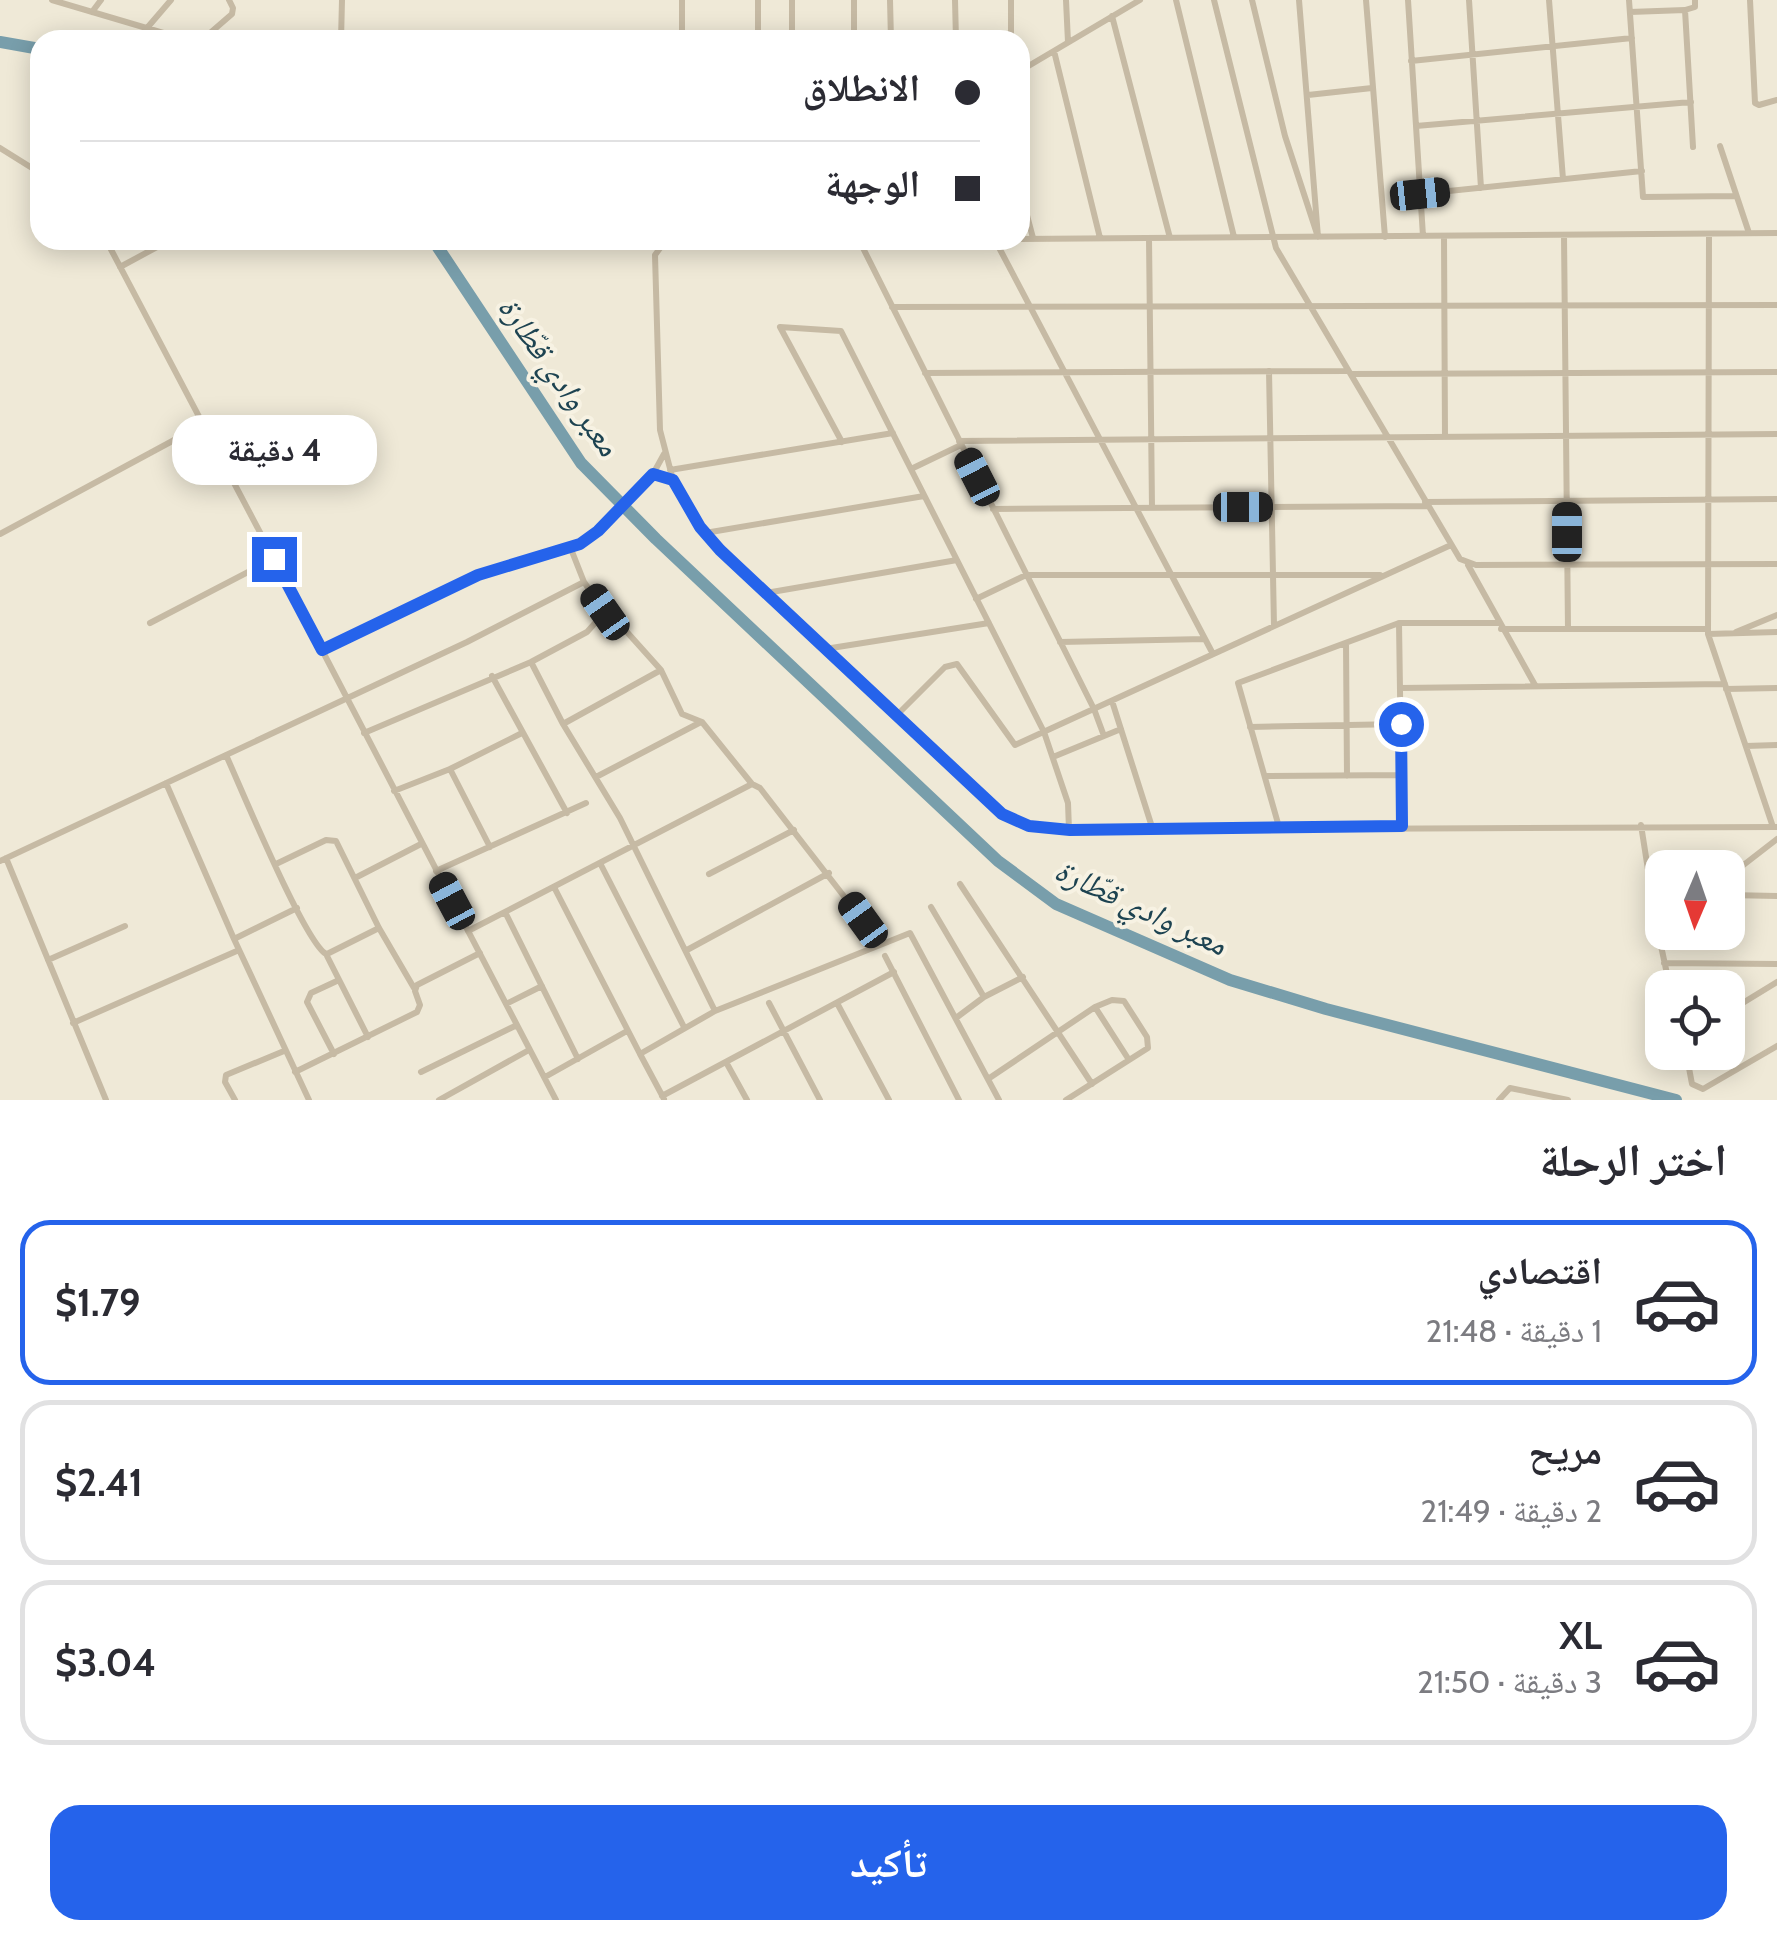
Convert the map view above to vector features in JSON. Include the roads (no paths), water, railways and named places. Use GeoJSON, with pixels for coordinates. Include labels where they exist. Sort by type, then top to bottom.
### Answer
{"type":"FeatureCollection","features":[{"type":"Feature","properties":{"kind":"street"},"geometry":{"type":"LineString","coordinates":[[52,0],[154,30]]}},
{"type":"Feature","properties":{"kind":"street"},"geometry":{"type":"LineString","coordinates":[[92,12],[101,0]]}},
{"type":"Feature","properties":{"kind":"street"},"geometry":{"type":"LineString","coordinates":[[147,28],[172,0]]}},
{"type":"Feature","properties":{"kind":"street"},"geometry":{"type":"LineString","coordinates":[[214,30],[232,14],[230,0]]}},
{"type":"Feature","properties":{"kind":"street"},"geometry":{"type":"LineString","coordinates":[[342,0],[342,30]]}},
{"type":"Feature","properties":{"kind":"street"},"geometry":{"type":"LineString","coordinates":[[682,0],[682,30]]}},
{"type":"Feature","properties":{"kind":"street"},"geometry":{"type":"LineString","coordinates":[[758,0],[758,30]]}},
{"type":"Feature","properties":{"kind":"street"},"geometry":{"type":"LineString","coordinates":[[792,0],[792,30]]}},
{"type":"Feature","properties":{"kind":"street"},"geometry":{"type":"LineString","coordinates":[[854,0],[854,30]]}},
{"type":"Feature","properties":{"kind":"street"},"geometry":{"type":"LineString","coordinates":[[890,0],[890,30]]}},
{"type":"Feature","properties":{"kind":"street"},"geometry":{"type":"LineString","coordinates":[[955,0],[956,30]]}},
{"type":"Feature","properties":{"kind":"street"},"geometry":{"type":"LineString","coordinates":[[1011,0],[1011,30]]}},
{"type":"Feature","properties":{"kind":"street"},"geometry":{"type":"LineString","coordinates":[[1066,0],[1068,42]]}},
{"type":"Feature","properties":{"kind":"street"},"geometry":{"type":"LineString","coordinates":[[1176,0],[1234,238]]}},
{"type":"Feature","properties":{"kind":"street"},"geometry":{"type":"LineString","coordinates":[[1214,0],[1276,248],[1536,686]]}},
{"type":"Feature","properties":{"kind":"street"},"geometry":{"type":"LineString","coordinates":[[1252,0],[1284,136],[1318,237]]}},
{"type":"Feature","properties":{"kind":"street"},"geometry":{"type":"LineString","coordinates":[[1299,0],[1318,237]]}},
{"type":"Feature","properties":{"kind":"street"},"geometry":{"type":"LineString","coordinates":[[1366,0],[1385,236]]}},
{"type":"Feature","properties":{"kind":"street"},"geometry":{"type":"LineString","coordinates":[[1408,0],[1423,236]]}},
{"type":"Feature","properties":{"kind":"street"},"geometry":{"type":"LineString","coordinates":[[1468,0],[1481,188]]}},
{"type":"Feature","properties":{"kind":"street"},"geometry":{"type":"LineString","coordinates":[[1549,0],[1563,179]]}},
{"type":"Feature","properties":{"kind":"street"},"geometry":{"type":"LineString","coordinates":[[1629,0],[1643,197],[1736,196]]}},
{"type":"Feature","properties":{"kind":"street"},"geometry":{"type":"LineString","coordinates":[[1630,12],[1685,10],[1695,7],[1694,0]]}},
{"type":"Feature","properties":{"kind":"street"},"geometry":{"type":"LineString","coordinates":[[1750,0],[1756,103],[1775,101],[1777,114]]}},
{"type":"Feature","properties":{"kind":"street"},"geometry":{"type":"LineString","coordinates":[[1030,65],[1137,1]]}},
{"type":"Feature","properties":{"kind":"street"},"geometry":{"type":"LineString","coordinates":[[1685,10],[1693,147]]}},
{"type":"Feature","properties":{"kind":"street"},"geometry":{"type":"LineString","coordinates":[[1112,16],[1170,238]]}},
{"type":"Feature","properties":{"kind":"street"},"geometry":{"type":"LineString","coordinates":[[1412,61],[1632,38]]}},
{"type":"Feature","properties":{"kind":"street"},"geometry":{"type":"LineString","coordinates":[[1054,51],[1100,238]]}},
{"type":"Feature","properties":{"kind":"street"},"geometry":{"type":"LineString","coordinates":[[1308,95],[1372,88]]}},
{"type":"Feature","properties":{"kind":"street"},"geometry":{"type":"LineString","coordinates":[[1416,126],[1690,102]]}},
{"type":"Feature","properties":{"kind":"street"},"geometry":{"type":"LineString","coordinates":[[1720,146],[1748,234]]}},
{"type":"Feature","properties":{"kind":"street"},"geometry":{"type":"LineString","coordinates":[[0,148],[30,167]]}},
{"type":"Feature","properties":{"kind":"street"},"geometry":{"type":"LineString","coordinates":[[1420,194],[1642,171]]}},
{"type":"Feature","properties":{"kind":"street"},"geometry":{"type":"LineString","coordinates":[[1030,227],[1033,238],[1777,233]]}},
{"type":"Feature","properties":{"kind":"street"},"geometry":{"type":"LineString","coordinates":[[659,250],[656,255],[656,350],[664,453],[673,480],[705,533],[1011,820],[1070,830],[1775,826],[1708,631],[1709,234]]}},
{"type":"Feature","properties":{"kind":"street"},"geometry":{"type":"LineString","coordinates":[[1564,235],[1568,629]]}},
{"type":"Feature","properties":{"kind":"street"},"geometry":{"type":"LineString","coordinates":[[1444,236],[1445,437]]}},
{"type":"Feature","properties":{"kind":"street"},"geometry":{"type":"LineString","coordinates":[[1149,238],[1152,507]]}},
{"type":"Feature","properties":{"kind":"street"},"geometry":{"type":"LineString","coordinates":[[111,250],[556,1100]]}},
{"type":"Feature","properties":{"kind":"street"},"geometry":{"type":"LineString","coordinates":[[120,268],[152,250]]}},
{"type":"Feature","properties":{"kind":"street"},"geometry":{"type":"LineString","coordinates":[[864,250],[1104,736]]}},
{"type":"Feature","properties":{"kind":"street"},"geometry":{"type":"LineString","coordinates":[[1000,250],[1213,654]]}},
{"type":"Feature","properties":{"kind":"street"},"geometry":{"type":"LineString","coordinates":[[892,307],[1777,305]]}},
{"type":"Feature","properties":{"kind":"street"},"geometry":{"type":"LineString","coordinates":[[842,442],[780,328],[841,331],[1044,732],[1068,803],[1070,830]]}},
{"type":"Feature","properties":{"kind":"street"},"geometry":{"type":"LineString","coordinates":[[1269,371],[1274,626]]}},
{"type":"Feature","properties":{"kind":"street"},"geometry":{"type":"LineString","coordinates":[[925,373],[1777,372]]}},
{"type":"Feature","properties":{"kind":"street"},"geometry":{"type":"LineString","coordinates":[[0,534],[202,425]]}},
{"type":"Feature","properties":{"kind":"street"},"geometry":{"type":"LineString","coordinates":[[670,470],[893,433]]}},
{"type":"Feature","properties":{"kind":"street"},"geometry":{"type":"LineString","coordinates":[[911,469],[960,443],[1777,434]]}},
{"type":"Feature","properties":{"kind":"street"},"geometry":{"type":"LineString","coordinates":[[322,650],[478,575],[570,548],[588,538],[653,474],[664,453]]}},
{"type":"Feature","properties":{"kind":"street"},"geometry":{"type":"LineString","coordinates":[[653,474],[673,480]]}},
{"type":"Feature","properties":{"kind":"street"},"geometry":{"type":"LineString","coordinates":[[705,533],[924,496]]}},
{"type":"Feature","properties":{"kind":"street"},"geometry":{"type":"LineString","coordinates":[[993,509],[1777,499]]}},
{"type":"Feature","properties":{"kind":"street"},"geometry":{"type":"LineString","coordinates":[[896,716],[951,663],[960,666],[1015,745],[1451,546]]}},
{"type":"Feature","properties":{"kind":"street"},"geometry":{"type":"LineString","coordinates":[[570,548],[584,582],[605,612],[661,670],[682,714],[702,722],[752,784],[760,788],[881,944]]}},
{"type":"Feature","properties":{"kind":"street"},"geometry":{"type":"LineString","coordinates":[[150,623],[274,559]]}},
{"type":"Feature","properties":{"kind":"street"},"geometry":{"type":"LineString","coordinates":[[765,593],[957,560]]}},
{"type":"Feature","properties":{"kind":"street"},"geometry":{"type":"LineString","coordinates":[[1467,564],[1777,564]]}},
{"type":"Feature","properties":{"kind":"street"},"geometry":{"type":"LineString","coordinates":[[976,599],[1026,575],[1386,575]]}},
{"type":"Feature","properties":{"kind":"street"},"geometry":{"type":"LineString","coordinates":[[106,1100],[3,860],[467,642],[584,582]]}},
{"type":"Feature","properties":{"kind":"street"},"geometry":{"type":"LineString","coordinates":[[364,733],[531,662],[587,632],[605,612]]}},
{"type":"Feature","properties":{"kind":"street"},"geometry":{"type":"LineString","coordinates":[[1732,633],[1777,615]]}},
{"type":"Feature","properties":{"kind":"street"},"geometry":{"type":"LineString","coordinates":[[1400,623],[1402,826]]}},
{"type":"Feature","properties":{"kind":"street"},"geometry":{"type":"LineString","coordinates":[[1279,826],[1238,683],[1400,623],[1777,632]]}},
{"type":"Feature","properties":{"kind":"street"},"geometry":{"type":"LineString","coordinates":[[825,649],[989,624]]}},
{"type":"Feature","properties":{"kind":"street"},"geometry":{"type":"LineString","coordinates":[[1060,642],[1205,639]]}},
{"type":"Feature","properties":{"kind":"street"},"geometry":{"type":"LineString","coordinates":[[1346,643],[1348,776]]}},
{"type":"Feature","properties":{"kind":"street"},"geometry":{"type":"LineString","coordinates":[[531,662],[634,846],[715,1011]]}},
{"type":"Feature","properties":{"kind":"street"},"geometry":{"type":"LineString","coordinates":[[563,724],[661,670]]}},
{"type":"Feature","properties":{"kind":"street"},"geometry":{"type":"LineString","coordinates":[[492,676],[567,814]]}},
{"type":"Feature","properties":{"kind":"street"},"geometry":{"type":"LineString","coordinates":[[1400,688],[1777,688]]}},
{"type":"Feature","properties":{"kind":"street"},"geometry":{"type":"LineString","coordinates":[[1112,701],[1152,827]]}},
{"type":"Feature","properties":{"kind":"street"},"geometry":{"type":"LineString","coordinates":[[596,776],[702,722]]}},
{"type":"Feature","properties":{"kind":"street"},"geometry":{"type":"LineString","coordinates":[[1250,727],[1401,724]]}},
{"type":"Feature","properties":{"kind":"street"},"geometry":{"type":"LineString","coordinates":[[1053,757],[1121,729]]}},
{"type":"Feature","properties":{"kind":"street"},"geometry":{"type":"LineString","coordinates":[[394,791],[522,733]]}},
{"type":"Feature","properties":{"kind":"street"},"geometry":{"type":"LineString","coordinates":[[1746,746],[1777,746]]}},
{"type":"Feature","properties":{"kind":"street"},"geometry":{"type":"LineString","coordinates":[[226,755],[297,908],[319,949],[326,954],[368,1037]]}},
{"type":"Feature","properties":{"kind":"street"},"geometry":{"type":"LineString","coordinates":[[450,768],[490,847]]}},
{"type":"Feature","properties":{"kind":"street"},"geometry":{"type":"LineString","coordinates":[[1265,776],[1401,775]]}},
{"type":"Feature","properties":{"kind":"street"},"geometry":{"type":"LineString","coordinates":[[166,783],[309,1100]]}},
{"type":"Feature","properties":{"kind":"street"},"geometry":{"type":"LineString","coordinates":[[468,931],[752,784]]}},
{"type":"Feature","properties":{"kind":"street"},"geometry":{"type":"LineString","coordinates":[[436,871],[586,803]]}},
{"type":"Feature","properties":{"kind":"street"},"geometry":{"type":"LineString","coordinates":[[1641,825],[1645,850]]}},
{"type":"Feature","properties":{"kind":"street"},"geometry":{"type":"LineString","coordinates":[[709,874],[794,830]]}},
{"type":"Feature","properties":{"kind":"street"},"geometry":{"type":"LineString","coordinates":[[276,864],[332,838],[336,841],[414,988],[420,1009],[295,1072]]}},
{"type":"Feature","properties":{"kind":"street"},"geometry":{"type":"LineString","coordinates":[[1745,863],[1777,839]]}},
{"type":"Feature","properties":{"kind":"street"},"geometry":{"type":"LineString","coordinates":[[355,878],[421,844]]}},
{"type":"Feature","properties":{"kind":"street"},"geometry":{"type":"LineString","coordinates":[[600,863],[684,1028]]}},
{"type":"Feature","properties":{"kind":"street"},"geometry":{"type":"LineString","coordinates":[[686,950],[829,873]]}},
{"type":"Feature","properties":{"kind":"street"},"geometry":{"type":"LineString","coordinates":[[960,884],[1092,1084]]}},
{"type":"Feature","properties":{"kind":"street"},"geometry":{"type":"LineString","coordinates":[[554,887],[664,1098],[894,972]]}},
{"type":"Feature","properties":{"kind":"street"},"geometry":{"type":"LineString","coordinates":[[1745,895],[1777,896]]}},
{"type":"Feature","properties":{"kind":"street"},"geometry":{"type":"LineString","coordinates":[[931,907],[984,997]]}},
{"type":"Feature","properties":{"kind":"street"},"geometry":{"type":"LineString","coordinates":[[234,940],[297,908]]}},
{"type":"Feature","properties":{"kind":"street"},"geometry":{"type":"LineString","coordinates":[[505,912],[578,1058]]}},
{"type":"Feature","properties":{"kind":"street"},"geometry":{"type":"LineString","coordinates":[[48,960],[126,926]]}},
{"type":"Feature","properties":{"kind":"street"},"geometry":{"type":"LineString","coordinates":[[326,954],[379,928]]}},
{"type":"Feature","properties":{"kind":"street"},"geometry":{"type":"LineString","coordinates":[[640,1054],[715,1011],[907,933],[912,935],[998,1100]]}},
{"type":"Feature","properties":{"kind":"street"},"geometry":{"type":"LineString","coordinates":[[74,1023],[240,950]]}},
{"type":"Feature","properties":{"kind":"street"},"geometry":{"type":"LineString","coordinates":[[1663,950],[1666,970]]}},
{"type":"Feature","properties":{"kind":"street"},"geometry":{"type":"LineString","coordinates":[[414,988],[480,953]]}},
{"type":"Feature","properties":{"kind":"street"},"geometry":{"type":"LineString","coordinates":[[885,956],[959,1100]]}},
{"type":"Feature","properties":{"kind":"street"},"geometry":{"type":"LineString","coordinates":[[1664,963],[1777,964]]}},
{"type":"Feature","properties":{"kind":"street"},"geometry":{"type":"LineString","coordinates":[[956,1018],[984,997],[1023,977]]}},
{"type":"Feature","properties":{"kind":"street"},"geometry":{"type":"LineString","coordinates":[[334,1054],[307,1002],[311,994],[339,980]]}},
{"type":"Feature","properties":{"kind":"street"},"geometry":{"type":"LineString","coordinates":[[1745,1002],[1777,982]]}},
{"type":"Feature","properties":{"kind":"street"},"geometry":{"type":"LineString","coordinates":[[506,1004],[542,986]]}},
{"type":"Feature","properties":{"kind":"street"},"geometry":{"type":"LineString","coordinates":[[988,1079],[1095,1007],[1124,1000],[1147,1038],[1148,1048],[1066,1100]]}},
{"type":"Feature","properties":{"kind":"street"},"geometry":{"type":"LineString","coordinates":[[769,1003],[820,1100]]}},
{"type":"Feature","properties":{"kind":"street"},"geometry":{"type":"LineString","coordinates":[[837,1003],[889,1100]]}},
{"type":"Feature","properties":{"kind":"street"},"geometry":{"type":"LineString","coordinates":[[1095,1007],[1129,1060]]}},
{"type":"Feature","properties":{"kind":"street"},"geometry":{"type":"LineString","coordinates":[[421,1072],[517,1025]]}},
{"type":"Feature","properties":{"kind":"street"},"geometry":{"type":"LineString","coordinates":[[544,1077],[627,1032]]}},
{"type":"Feature","properties":{"kind":"street"},"geometry":{"type":"LineString","coordinates":[[1745,1064],[1777,1046]]}},
{"type":"Feature","properties":{"kind":"street"},"geometry":{"type":"LineString","coordinates":[[235,1100],[225,1082],[226,1074],[284,1050]]}},
{"type":"Feature","properties":{"kind":"street"},"geometry":{"type":"LineString","coordinates":[[439,1100],[529,1050]]}},
{"type":"Feature","properties":{"kind":"street"},"geometry":{"type":"LineString","coordinates":[[726,1062],[747,1100]]}},
{"type":"Feature","properties":{"kind":"street"},"geometry":{"type":"LineString","coordinates":[[1689,1070],[1692,1084],[1703,1088],[1735,1070]]}},
{"type":"Feature","properties":{"kind":"street"},"geometry":{"type":"LineString","coordinates":[[1499,1100],[1510,1088],[1568,1100]]}},
{"type":"Feature","properties":{"kind":"waterway","name":"معبر وادي قطّارة"},"geometry":{"type":"LineString","coordinates":[[0,42],[30,47]]}},
{"type":"Feature","properties":{"kind":"waterway","name":"معبر وادي قطّارة"},"geometry":{"type":"LineString","coordinates":[[440,250],[581,463],[656,539],[998,861],[1056,904],[1230,980],[1326,1009],[1676,1100]]}}]}
